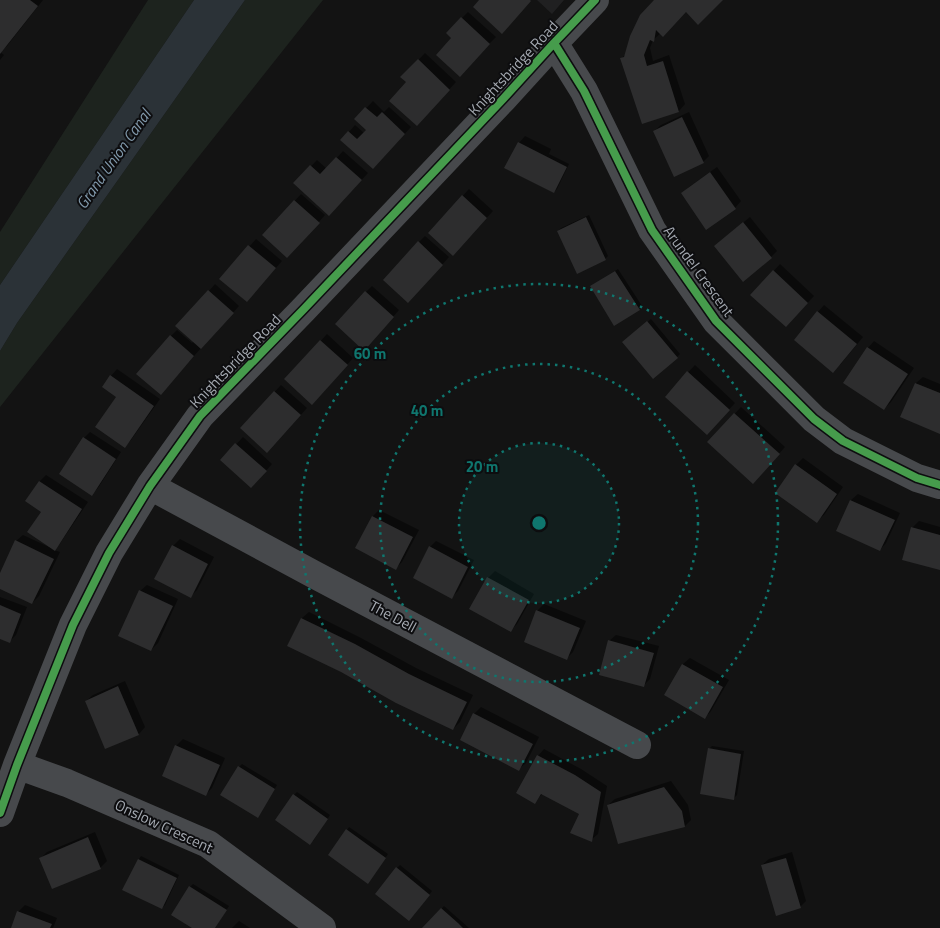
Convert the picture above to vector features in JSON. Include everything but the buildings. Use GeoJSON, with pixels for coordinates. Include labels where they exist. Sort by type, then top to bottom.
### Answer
{"type":"FeatureCollection","features":[{"type":"Feature","properties":{"kind":"street","name":"Knightsbridge Road"},"geometry":{"type":"LineString","coordinates":[[0,813],[17,765],[73,625],[109,552],[150,486],[200,416],[490,114],[589,3]]}},
{"type":"Feature","properties":{"kind":"street","name":"Arundel Crescent"},"geometry":{"type":"LineString","coordinates":[[554,43],[584,91],[652,230],[716,321],[814,419],[843,441],[917,478],[940,485]]}},
{"type":"Feature","properties":{"kind":"street","name":"The Dell"},"geometry":{"type":"LineString","coordinates":[[150,486],[637,745]]}},
{"type":"Feature","properties":{"kind":"street","name":"Onslow Crescent"},"geometry":{"type":"LineString","coordinates":[[17,765],[67,783],[208,844],[322,928]]}},
{"type":"Feature","properties":{"kind":"shaded area"},"geometry":{"type":"Polygon","coordinates":[[[148,0],[194,0],[0,285],[0,232],[148,0]]]}},
{"type":"Feature","properties":{"kind":"shaded area"},"geometry":{"type":"Polygon","coordinates":[[[245,0],[323,0],[0,407],[0,351],[17,323],[245,0]]]}},
{"type":"Feature","properties":{"kind":"shaded area"},"geometry":{"type":"Polygon","coordinates":[[[537,0],[564,0],[552,14],[537,0]]]}},
{"type":"Feature","properties":{"kind":"water","name":"Grand Union Canal"},"geometry":{"type":"Polygon","coordinates":[[[194,0],[245,0],[17,323],[0,351],[0,285],[194,0]]]}},
{"type":"Feature","properties":{"kind":"cycle path"},"geometry":{"type":"LineString","coordinates":[[0,813],[17,765],[73,625],[109,553],[150,486],[200,416],[303,310],[595,0]]}},
{"type":"Feature","properties":{"kind":"cycle path"},"geometry":{"type":"LineString","coordinates":[[554,43],[584,91],[652,230],[716,321],[814,419],[843,441],[917,478],[940,485]]}}]}
